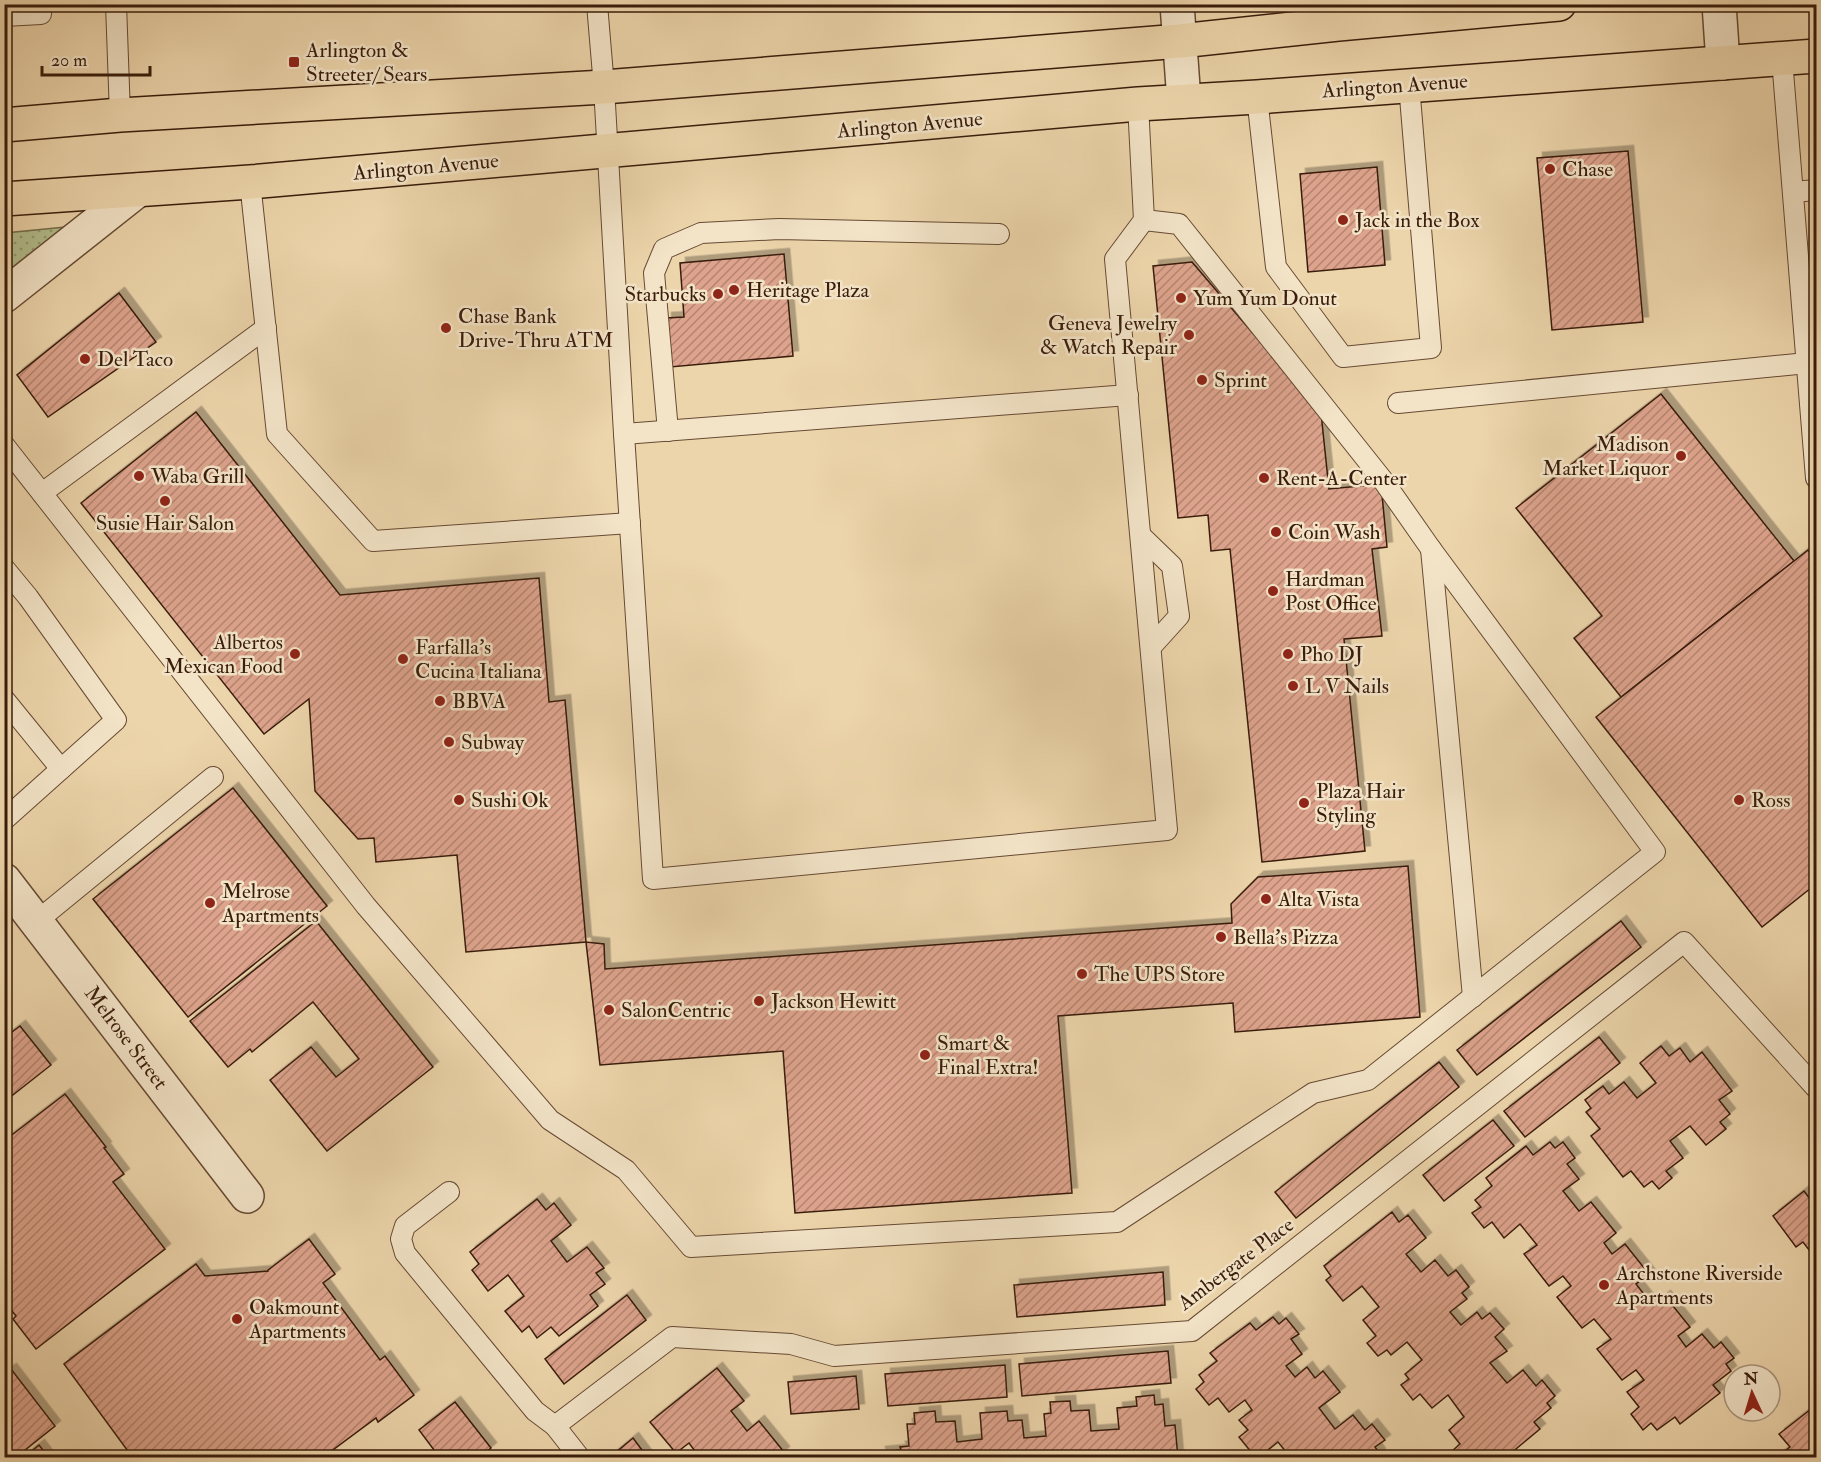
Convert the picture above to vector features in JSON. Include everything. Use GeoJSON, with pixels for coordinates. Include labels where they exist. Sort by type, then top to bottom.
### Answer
{"type":"FeatureCollection","features":[{"type":"Feature","properties":{"kind":"main road"},"geometry":{"type":"LineString","coordinates":[[4,125],[120,115],[604,87],[1180,41],[1559,4]]}},
{"type":"Feature","properties":{"kind":"main road","name":"Arlington Avenue"},"geometry":{"type":"LineString","coordinates":[[4,199],[250,182],[1138,104],[1816,56]]}},
{"type":"Feature","properties":{"kind":"street"},"geometry":{"type":"LineString","coordinates":[[1177,4],[1184,101]]}},
{"type":"Feature","properties":{"kind":"street"},"geometry":{"type":"LineString","coordinates":[[1719,4],[1723,63]]}},
{"type":"Feature","properties":{"kind":"street"},"geometry":{"type":"LineString","coordinates":[[4,296],[138,190]]}},
{"type":"Feature","properties":{"kind":"street","name":"Melrose Street"},"geometry":{"type":"LineString","coordinates":[[4,880],[247,1196]]}},
{"type":"Feature","properties":{"kind":"lane"},"geometry":{"type":"LineString","coordinates":[[4,16],[40,14],[40,4]]}},
{"type":"Feature","properties":{"kind":"lane"},"geometry":{"type":"LineString","coordinates":[[116,4],[120,115]]}},
{"type":"Feature","properties":{"kind":"lane"},"geometry":{"type":"LineString","coordinates":[[597,4],[653,879],[1167,830],[1115,260],[1144,220],[1138,104]]}},
{"type":"Feature","properties":{"kind":"lane"},"geometry":{"type":"LineString","coordinates":[[1782,59],[1793,192],[1809,295],[1807,363],[1816,478]]}},
{"type":"Feature","properties":{"kind":"lane"},"geometry":{"type":"LineString","coordinates":[[1257,97],[1276,267],[1343,357],[1431,348],[1409,85]]}},
{"type":"Feature","properties":{"kind":"lane"},"geometry":{"type":"LineString","coordinates":[[250,182],[277,435],[373,541],[630,523]]}},
{"type":"Feature","properties":{"kind":"lane"},"geometry":{"type":"LineString","coordinates":[[1793,192],[1816,190]]}},
{"type":"Feature","properties":{"kind":"lane"},"geometry":{"type":"LineString","coordinates":[[4,445],[366,906],[550,1120],[626,1170],[691,1247],[1117,1222],[1313,1093],[1368,1080],[1655,852],[1431,549],[1382,479],[1179,224],[1144,220]]}},
{"type":"Feature","properties":{"kind":"lane"},"geometry":{"type":"LineString","coordinates":[[668,431],[654,273],[664,249],[701,233],[779,229],[999,234]]}},
{"type":"Feature","properties":{"kind":"lane"},"geometry":{"type":"LineString","coordinates":[[42,493],[266,328]]}},
{"type":"Feature","properties":{"kind":"lane"},"geometry":{"type":"LineString","coordinates":[[1398,403],[1807,363]]}},
{"type":"Feature","properties":{"kind":"lane"},"geometry":{"type":"LineString","coordinates":[[624,434],[1128,396]]}},
{"type":"Feature","properties":{"kind":"lane"},"geometry":{"type":"LineString","coordinates":[[1141,536],[1173,566],[1179,616],[1150,647]]}},
{"type":"Feature","properties":{"kind":"lane"},"geometry":{"type":"LineString","coordinates":[[1431,549],[1473,997]]}},
{"type":"Feature","properties":{"kind":"lane"},"geometry":{"type":"LineString","coordinates":[[4,568],[28,597],[116,720],[4,820]]}},
{"type":"Feature","properties":{"kind":"lane"},"geometry":{"type":"LineString","coordinates":[[4,699],[61,770]]}},
{"type":"Feature","properties":{"kind":"lane"},"geometry":{"type":"LineString","coordinates":[[37,921],[213,777]]}},
{"type":"Feature","properties":{"kind":"lane","name":"Ambergate Place"},"geometry":{"type":"LineString","coordinates":[[555,1426],[672,1337],[791,1344],[834,1356],[1192,1330],[1684,942],[1816,1088]]}},
{"type":"Feature","properties":{"kind":"lane"},"geometry":{"type":"LineString","coordinates":[[449,1192],[405,1226],[401,1239],[405,1253],[535,1411],[555,1426],[580,1458]]}},
{"type":"Feature","properties":{"kind":"green space"},"geometry":{"type":"Polygon","coordinates":[[[96,224],[5,289],[5,233],[96,224]]]}},
{"type":"Feature","properties":{"kind":"building"},"geometry":{"type":"Polygon","coordinates":[[[1628,151],[1643,322],[1552,330],[1537,158],[1628,151]]]}},
{"type":"Feature","properties":{"kind":"building","name":"Jack in the Box"},"geometry":{"type":"Polygon","coordinates":[[[1377,167],[1385,265],[1308,272],[1300,174],[1377,167]]]}},
{"type":"Feature","properties":{"kind":"building","name":"Heritage Plaza"},"geometry":{"type":"Polygon","coordinates":[[[784,254],[793,356],[670,367],[666,318],[684,317],[680,263],[784,254]]]}},
{"type":"Feature","properties":{"kind":"building"},"geometry":{"type":"Polygon","coordinates":[[[1192,262],[1321,413],[1329,489],[1381,484],[1387,547],[1372,549],[1382,636],[1344,639],[1365,851],[1262,862],[1230,549],[1211,551],[1208,515],[1178,518],[1153,266],[1192,262]]]}},
{"type":"Feature","properties":{"kind":"building","name":"Del Taco"},"geometry":{"type":"Polygon","coordinates":[[[119,293],[156,342],[48,417],[17,375],[119,293]]]}},
{"type":"Feature","properties":{"kind":"building"},"geometry":{"type":"Polygon","coordinates":[[[1661,394],[1794,561],[1621,697],[1574,638],[1602,616],[1516,508],[1661,394]]]}},
{"type":"Feature","properties":{"kind":"building"},"geometry":{"type":"Polygon","coordinates":[[[196,412],[340,595],[539,578],[549,702],[565,700],[586,942],[466,952],[457,855],[376,862],[374,838],[358,839],[315,791],[309,699],[264,734],[81,503],[196,412]]]}},
{"type":"Feature","properties":{"kind":"building","name":"Ross"},"geometry":{"type":"Polygon","coordinates":[[[1808,550],[1816,561],[1816,884],[1762,927],[1596,717],[1808,550]]]}},
{"type":"Feature","properties":{"kind":"building","name":"Melrose Apartments"},"geometry":{"type":"Polygon","coordinates":[[[233,788],[327,906],[188,1017],[93,899],[233,788]]]}},
{"type":"Feature","properties":{"kind":"building"},"geometry":{"type":"Polygon","coordinates":[[[1408,866],[1420,1017],[1235,1032],[1233,1003],[1058,1016],[1072,1193],[795,1213],[783,1051],[600,1065],[586,942],[604,944],[605,969],[1232,923],[1231,904],[1258,877],[1408,866]]]}},
{"type":"Feature","properties":{"kind":"building"},"geometry":{"type":"Polygon","coordinates":[[[316,921],[433,1067],[327,1151],[270,1080],[311,1047],[336,1077],[359,1059],[313,1002],[252,1052],[250,1049],[228,1067],[190,1021],[316,921]]]}},
{"type":"Feature","properties":{"kind":"building"},"geometry":{"type":"Polygon","coordinates":[[[1621,921],[1641,947],[1477,1075],[1457,1050],[1621,921]]]}},
{"type":"Feature","properties":{"kind":"building"},"geometry":{"type":"Polygon","coordinates":[[[20,1026],[51,1065],[4,1102],[4,1038],[20,1026]]]}},
{"type":"Feature","properties":{"kind":"building"},"geometry":{"type":"Polygon","coordinates":[[[1599,1037],[1620,1063],[1525,1137],[1504,1111],[1599,1037]]]}},
{"type":"Feature","properties":{"kind":"building"},"geometry":{"type":"Polygon","coordinates":[[[1661,1046],[1669,1056],[1680,1048],[1690,1062],[1702,1052],[1732,1091],[1719,1100],[1730,1114],[1720,1122],[1726,1129],[1706,1145],[1690,1126],[1670,1141],[1683,1158],[1666,1171],[1672,1178],[1659,1189],[1652,1181],[1644,1187],[1631,1171],[1623,1177],[1591,1136],[1600,1129],[1586,1112],[1591,1108],[1585,1100],[1603,1086],[1609,1094],[1624,1082],[1637,1098],[1656,1083],[1640,1063],[1661,1046]]]}},
{"type":"Feature","properties":{"kind":"building"},"geometry":{"type":"Polygon","coordinates":[[[1439,1062],[1459,1087],[1296,1218],[1275,1192],[1439,1062]]]}},
{"type":"Feature","properties":{"kind":"building"},"geometry":{"type":"Polygon","coordinates":[[[65,1094],[124,1174],[113,1182],[165,1249],[36,1349],[13,1319],[16,1316],[4,1301],[4,1141],[65,1094]]]}},
{"type":"Feature","properties":{"kind":"building"},"geometry":{"type":"Polygon","coordinates":[[[1493,1120],[1514,1146],[1444,1201],[1423,1175],[1493,1120]]]}},
{"type":"Feature","properties":{"kind":"building","name":"Archstone Riverside Apartments"},"geometry":{"type":"Polygon","coordinates":[[[1550,1142],[1555,1148],[1563,1142],[1575,1158],[1567,1164],[1579,1179],[1563,1191],[1579,1211],[1591,1202],[1616,1233],[1604,1243],[1612,1254],[1625,1244],[1649,1274],[1636,1284],[1653,1306],[1665,1296],[1690,1327],[1678,1336],[1686,1347],[1702,1334],[1714,1348],[1721,1342],[1734,1358],[1727,1363],[1722,1363],[1722,1378],[1713,1385],[1720,1393],[1680,1424],[1675,1417],[1657,1430],[1651,1423],[1643,1430],[1631,1414],[1639,1407],[1627,1392],[1644,1380],[1636,1370],[1622,1380],[1597,1349],[1611,1339],[1594,1319],[1582,1328],[1557,1297],[1571,1286],[1563,1276],[1549,1286],[1524,1254],[1537,1245],[1520,1224],[1504,1238],[1492,1222],[1484,1228],[1472,1213],[1481,1207],[1475,1200],[1492,1186],[1486,1178],[1526,1146],[1533,1155],[1550,1142]]]}},
{"type":"Feature","properties":{"kind":"building","name":"Archstone Riverside Apartments"},"geometry":{"type":"Polygon","coordinates":[[[1804,1191],[1816,1207],[1816,1259],[1803,1242],[1796,1247],[1773,1216],[1804,1191]]]}},
{"type":"Feature","properties":{"kind":"building"},"geometry":{"type":"Polygon","coordinates":[[[537,1199],[546,1210],[554,1203],[571,1225],[551,1241],[567,1262],[587,1247],[604,1268],[596,1273],[605,1284],[590,1295],[598,1306],[559,1336],[551,1327],[537,1338],[529,1326],[522,1332],[505,1311],[524,1296],[508,1275],[488,1291],[472,1270],[479,1264],[470,1252],[537,1199]]]}},
{"type":"Feature","properties":{"kind":"building"},"geometry":{"type":"Polygon","coordinates":[[[1392,1212],[1399,1222],[1408,1215],[1426,1238],[1406,1254],[1421,1272],[1435,1260],[1448,1276],[1456,1270],[1469,1287],[1462,1293],[1467,1299],[1450,1312],[1461,1325],[1477,1312],[1482,1319],[1490,1313],[1504,1329],[1495,1337],[1507,1351],[1490,1363],[1507,1383],[1523,1370],[1536,1386],[1542,1380],[1555,1396],[1547,1403],[1551,1408],[1534,1422],[1540,1429],[1505,1458],[1498,1458],[1495,1454],[1491,1458],[1457,1458],[1452,1451],[1460,1444],[1449,1430],[1464,1417],[1448,1395],[1432,1408],[1420,1394],[1413,1400],[1401,1385],[1409,1379],[1405,1374],[1422,1360],[1407,1342],[1391,1355],[1387,1350],[1378,1356],[1367,1343],[1376,1336],[1363,1320],[1379,1307],[1362,1286],[1343,1301],[1326,1280],[1331,1276],[1324,1266],[1392,1212]]]}},
{"type":"Feature","properties":{"kind":"building","name":"Oakmount Apartments"},"geometry":{"type":"Polygon","coordinates":[[[309,1239],[335,1274],[323,1283],[380,1360],[385,1356],[414,1395],[378,1422],[376,1418],[322,1458],[133,1458],[64,1364],[196,1264],[205,1276],[268,1271],[309,1239]]]}},
{"type":"Feature","properties":{"kind":"building"},"geometry":{"type":"Polygon","coordinates":[[[1163,1272],[1165,1305],[1017,1317],[1014,1285],[1163,1272]]]}},
{"type":"Feature","properties":{"kind":"building"},"geometry":{"type":"Polygon","coordinates":[[[627,1295],[646,1320],[564,1384],[545,1359],[627,1295]]]}},
{"type":"Feature","properties":{"kind":"building"},"geometry":{"type":"Polygon","coordinates":[[[1273,1317],[1279,1324],[1286,1318],[1299,1334],[1291,1339],[1302,1354],[1286,1366],[1295,1377],[1307,1367],[1315,1378],[1323,1371],[1340,1392],[1319,1408],[1335,1429],[1353,1415],[1365,1430],[1372,1424],[1385,1440],[1375,1447],[1380,1454],[1376,1458],[1291,1458],[1278,1442],[1256,1458],[1239,1437],[1248,1430],[1239,1420],[1252,1410],[1245,1400],[1229,1412],[1218,1398],[1209,1405],[1196,1389],[1204,1382],[1199,1375],[1217,1361],[1210,1353],[1250,1323],[1256,1330],[1273,1317]]]}},
{"type":"Feature","properties":{"kind":"building"},"geometry":{"type":"Polygon","coordinates":[[[1168,1351],[1171,1383],[1022,1396],[1019,1364],[1168,1351]]]}},
{"type":"Feature","properties":{"kind":"building"},"geometry":{"type":"Polygon","coordinates":[[[1005,1365],[1007,1397],[888,1406],[885,1374],[1005,1365]]]}},
{"type":"Feature","properties":{"kind":"building"},"geometry":{"type":"Polygon","coordinates":[[[717,1368],[744,1401],[731,1411],[747,1431],[759,1421],[784,1452],[777,1458],[700,1458],[689,1443],[676,1453],[650,1422],[717,1368]]]}},
{"type":"Feature","properties":{"kind":"building"},"geometry":{"type":"Polygon","coordinates":[[[11,1369],[55,1426],[15,1458],[4,1458],[4,1374],[11,1369]]]}},
{"type":"Feature","properties":{"kind":"building"},"geometry":{"type":"Polygon","coordinates":[[[856,1376],[859,1409],[791,1414],[788,1382],[856,1376]]]}},
{"type":"Feature","properties":{"kind":"building"},"geometry":{"type":"Polygon","coordinates":[[[1154,1395],[1155,1405],[1163,1404],[1165,1426],[1175,1425],[1178,1458],[881,1458],[880,1452],[901,1450],[900,1447],[909,1446],[907,1424],[915,1424],[914,1413],[935,1411],[936,1422],[955,1421],[957,1442],[982,1439],[980,1413],[1007,1411],[1008,1421],[1022,1420],[1024,1438],[1046,1436],[1044,1414],[1051,1413],[1050,1402],[1070,1401],[1071,1411],[1089,1410],[1091,1431],[1119,1429],[1117,1408],[1137,1406],[1136,1397],[1154,1395]]]}},
{"type":"Feature","properties":{"kind":"building"},"geometry":{"type":"Polygon","coordinates":[[[455,1402],[491,1448],[479,1458],[440,1458],[419,1430],[455,1402]]]}},
{"type":"Feature","properties":{"kind":"building"},"geometry":{"type":"Polygon","coordinates":[[[1811,1409],[1816,1417],[1816,1458],[1776,1458],[1790,1447],[1779,1434],[1811,1409]]]}},
{"type":"Feature","properties":{"kind":"building"},"geometry":{"type":"Polygon","coordinates":[[[633,1438],[648,1458],[609,1458],[633,1438]]]}},
{"type":"Feature","properties":{"kind":"building"},"geometry":{"type":"Polygon","coordinates":[[[39,1445],[49,1458],[23,1458],[39,1445]]]}},
{"type":"Feature","properties":{"kind":"place","name":"Arlington & Streeter/ Sears"},"geometry":{"type":"Point","coordinates":[294,62]}},
{"type":"Feature","properties":{"kind":"place","name":"Chase"},"geometry":{"type":"Point","coordinates":[1550,169]}},
{"type":"Feature","properties":{"kind":"place","name":"Jack in the Box"},"geometry":{"type":"Point","coordinates":[1343,220]}},
{"type":"Feature","properties":{"kind":"place","name":"Heritage Plaza"},"geometry":{"type":"Point","coordinates":[734,290]}},
{"type":"Feature","properties":{"kind":"place","name":"Starbucks"},"geometry":{"type":"Point","coordinates":[718,294]}},
{"type":"Feature","properties":{"kind":"place","name":"Yum Yum Donut"},"geometry":{"type":"Point","coordinates":[1181,298]}},
{"type":"Feature","properties":{"kind":"place","name":"Chase Bank Drive-Thru ATM"},"geometry":{"type":"Point","coordinates":[446,328]}},
{"type":"Feature","properties":{"kind":"place","name":"Geneva Jewelry & Watch Repair"},"geometry":{"type":"Point","coordinates":[1189,335]}},
{"type":"Feature","properties":{"kind":"place","name":"Del Taco"},"geometry":{"type":"Point","coordinates":[85,359]}},
{"type":"Feature","properties":{"kind":"place","name":"Sprint"},"geometry":{"type":"Point","coordinates":[1202,380]}},
{"type":"Feature","properties":{"kind":"place","name":"Madison Market Liquor"},"geometry":{"type":"Point","coordinates":[1681,456]}},
{"type":"Feature","properties":{"kind":"place","name":"Waba Grill"},"geometry":{"type":"Point","coordinates":[139,476]}},
{"type":"Feature","properties":{"kind":"place","name":"Rent-A-Center"},"geometry":{"type":"Point","coordinates":[1264,478]}},
{"type":"Feature","properties":{"kind":"place","name":"Susie Hair Salon"},"geometry":{"type":"Point","coordinates":[165,501]}},
{"type":"Feature","properties":{"kind":"place","name":"Coin Wash"},"geometry":{"type":"Point","coordinates":[1276,532]}},
{"type":"Feature","properties":{"kind":"place","name":"Hardman Post Office"},"geometry":{"type":"Point","coordinates":[1273,591]}},
{"type":"Feature","properties":{"kind":"place","name":"Albertos Mexican Food"},"geometry":{"type":"Point","coordinates":[295,654]}},
{"type":"Feature","properties":{"kind":"place","name":"Pho DJ"},"geometry":{"type":"Point","coordinates":[1288,654]}},
{"type":"Feature","properties":{"kind":"place","name":"Farfalla's Cucina Italiana"},"geometry":{"type":"Point","coordinates":[403,659]}},
{"type":"Feature","properties":{"kind":"place","name":"L V Nails"},"geometry":{"type":"Point","coordinates":[1293,686]}},
{"type":"Feature","properties":{"kind":"place","name":"BBVA"},"geometry":{"type":"Point","coordinates":[440,701]}},
{"type":"Feature","properties":{"kind":"place","name":"Subway"},"geometry":{"type":"Point","coordinates":[449,742]}},
{"type":"Feature","properties":{"kind":"place","name":"Sushi Ok"},"geometry":{"type":"Point","coordinates":[459,800]}},
{"type":"Feature","properties":{"kind":"place","name":"Ross"},"geometry":{"type":"Point","coordinates":[1739,800]}},
{"type":"Feature","properties":{"kind":"place","name":"Plaza Hair Styling"},"geometry":{"type":"Point","coordinates":[1304,803]}},
{"type":"Feature","properties":{"kind":"place","name":"Alta Vista"},"geometry":{"type":"Point","coordinates":[1266,899]}},
{"type":"Feature","properties":{"kind":"place","name":"Melrose Apartments"},"geometry":{"type":"Point","coordinates":[210,903]}},
{"type":"Feature","properties":{"kind":"place","name":"Bella's Pizza"},"geometry":{"type":"Point","coordinates":[1221,937]}},
{"type":"Feature","properties":{"kind":"place","name":"The UPS Store"},"geometry":{"type":"Point","coordinates":[1082,974]}},
{"type":"Feature","properties":{"kind":"place","name":"Jackson Hewitt"},"geometry":{"type":"Point","coordinates":[759,1001]}},
{"type":"Feature","properties":{"kind":"place","name":"SalonCentric"},"geometry":{"type":"Point","coordinates":[609,1010]}},
{"type":"Feature","properties":{"kind":"place","name":"Smart & Final Extra!"},"geometry":{"type":"Point","coordinates":[925,1055]}},
{"type":"Feature","properties":{"kind":"place","name":"Archstone Riverside Apartments"},"geometry":{"type":"Point","coordinates":[1604,1285]}},
{"type":"Feature","properties":{"kind":"place","name":"Oakmount Apartments"},"geometry":{"type":"Point","coordinates":[237,1319]}}]}
